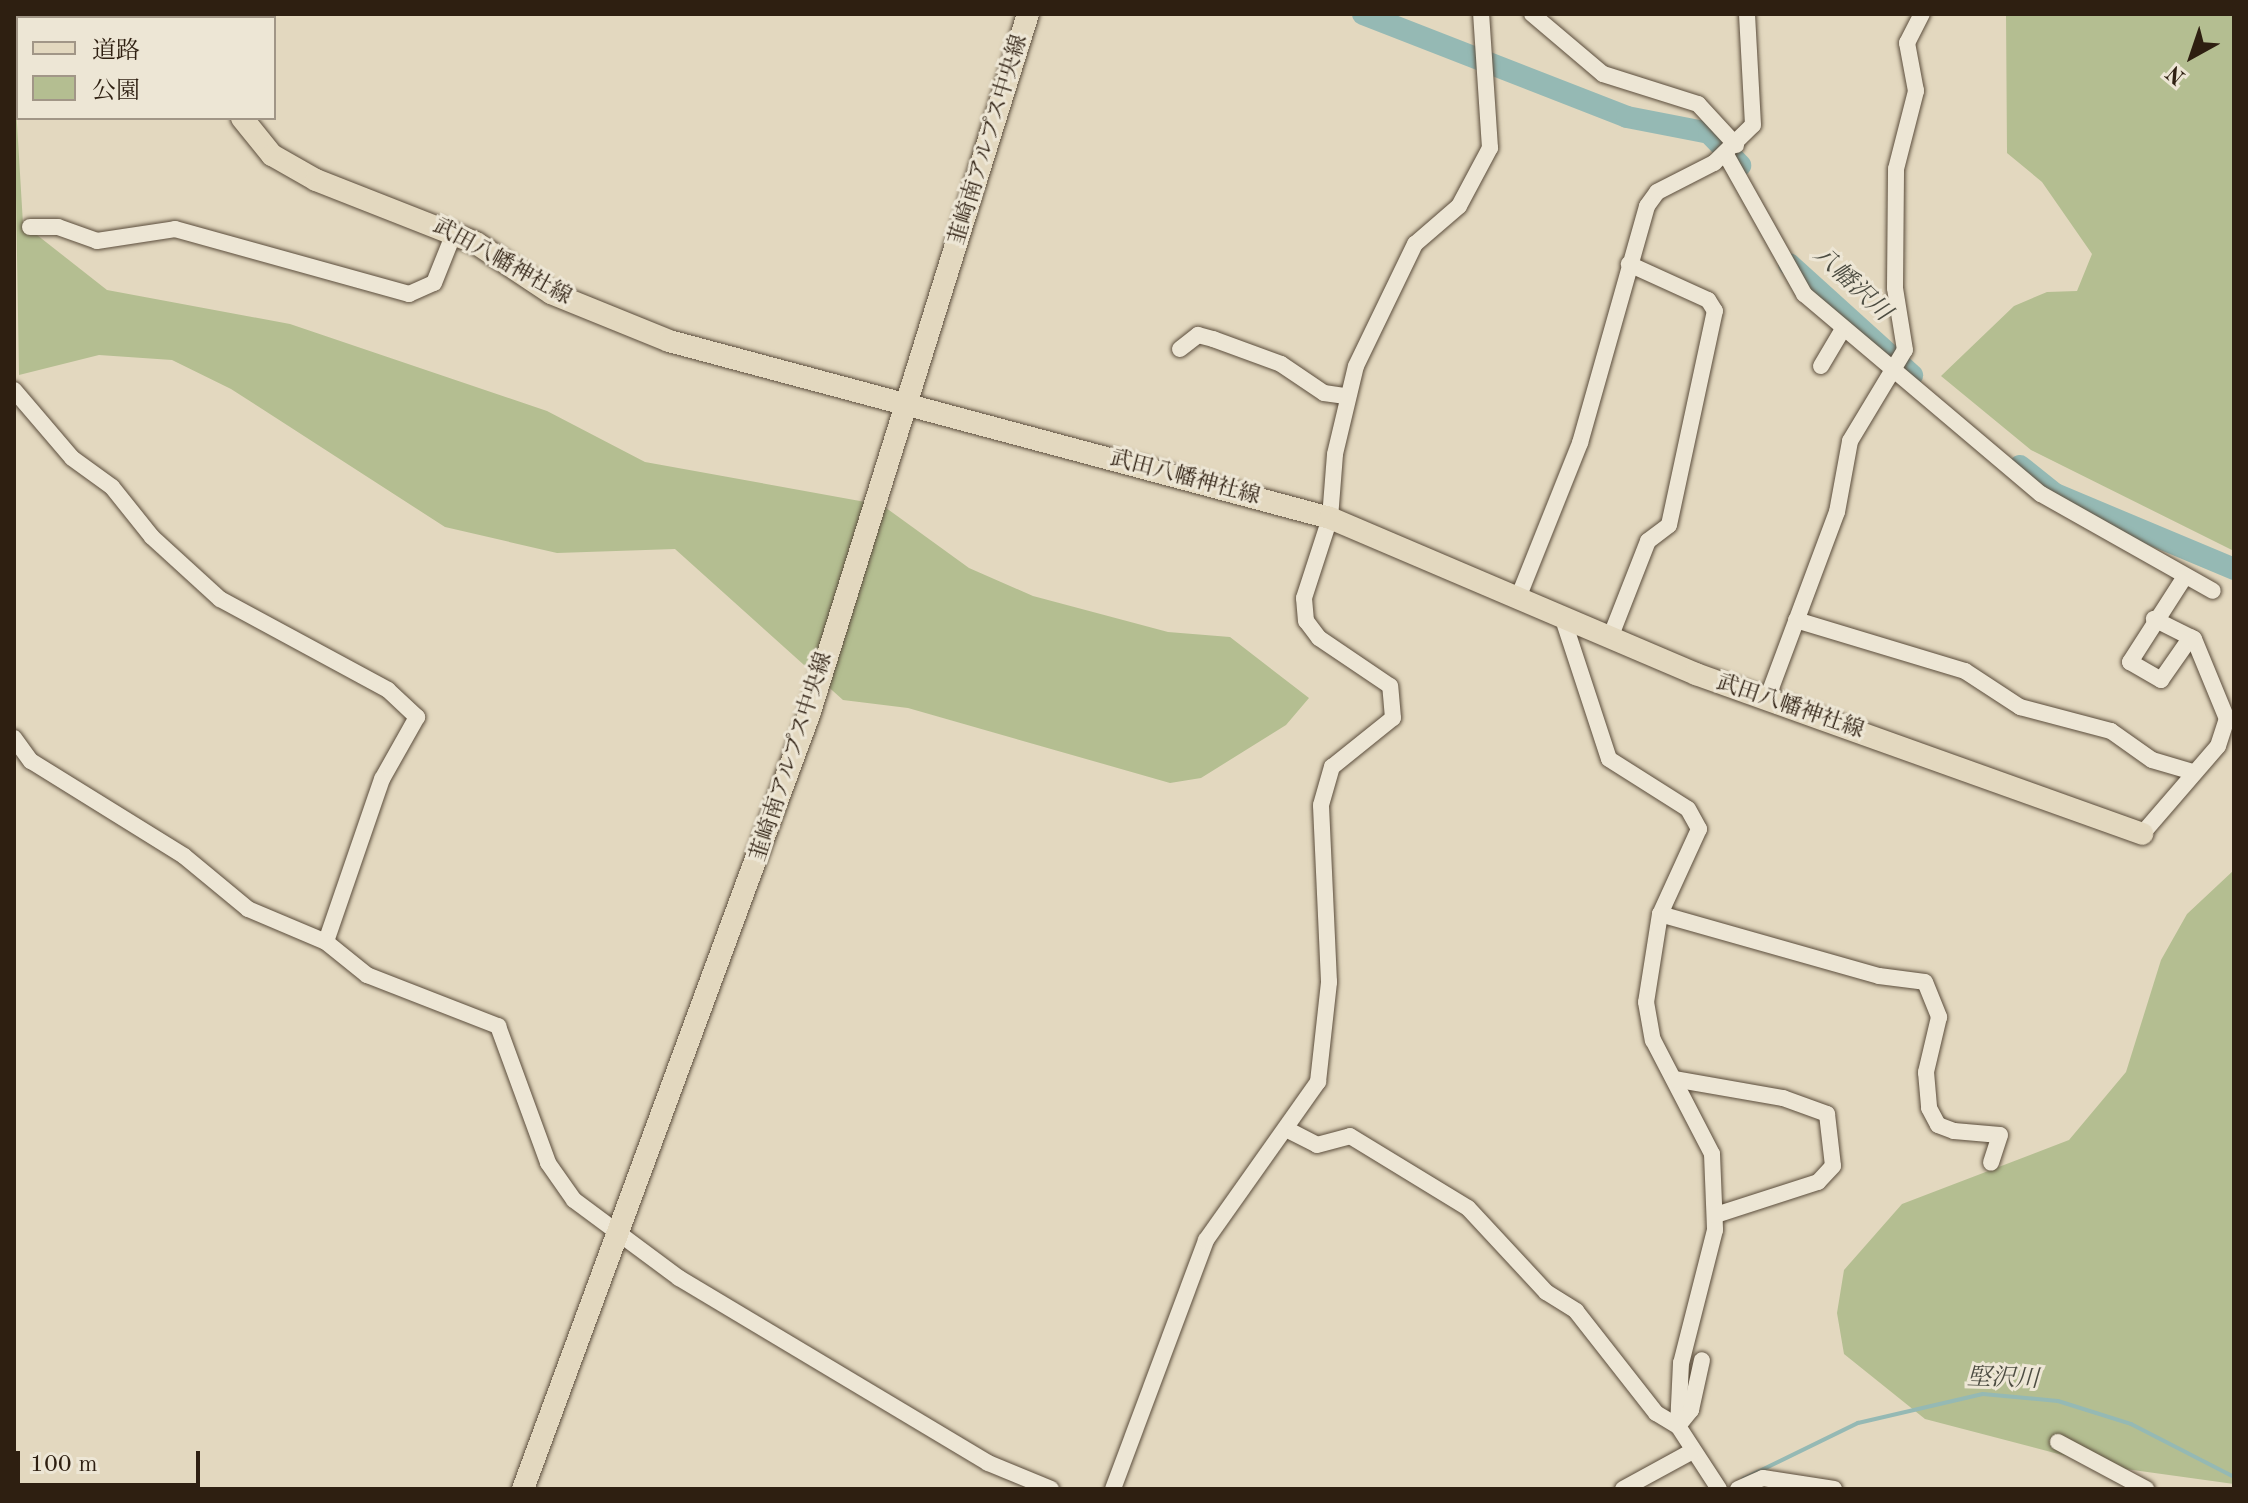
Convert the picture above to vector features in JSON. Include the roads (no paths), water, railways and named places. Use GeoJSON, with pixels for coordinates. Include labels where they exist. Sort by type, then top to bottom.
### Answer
{"type":"FeatureCollection","features":[{"type":"Feature","properties":{"kind":"main road","name":"韮崎南アルプス中央線"},"geometry":{"type":"LineString","coordinates":[[525,1484],[623,1231],[809,715],[1028,14]]}},
{"type":"Feature","properties":{"kind":"main road","name":"武田八幡神社線"},"geometry":{"type":"LineString","coordinates":[[244,120],[272,155],[316,180],[454,233],[551,293],[669,341],[905,400],[1330,518],[1610,638],[1767,699],[2142,834]]}},
{"type":"Feature","properties":{"kind":"street"},"geometry":{"type":"LineString","coordinates":[[1113,1489],[1206,1240],[1290,1131],[1318,1082],[1329,982],[1323,919],[1321,805],[1332,767],[1393,718],[1383,677],[1319,638],[1306,621],[1304,598],[1330,518],[1346,396],[1396,278],[1415,244],[1459,206],[1484,165],[1494,122],[1485,77],[1481,14]]}},
{"type":"Feature","properties":{"kind":"street"},"geometry":{"type":"LineString","coordinates":[[1532,14],[1603,74],[1698,104],[1731,149],[1778,259],[1843,329],[1895,364],[2041,494],[2184,578],[2213,591]]}},
{"type":"Feature","properties":{"kind":"street"},"geometry":{"type":"LineString","coordinates":[[1518,598],[1580,443],[1629,264],[1657,192],[1731,149],[1753,125],[1747,14]]}},
{"type":"Feature","properties":{"kind":"street"},"geometry":{"type":"LineString","coordinates":[[1767,699],[1837,512],[1850,441],[1895,364],[1896,169],[1916,91],[1907,43],[1922,14]]}},
{"type":"Feature","properties":{"kind":"street"},"geometry":{"type":"LineString","coordinates":[[30,227],[58,227],[97,241],[175,229],[409,294],[434,283],[454,233]]}},
{"type":"Feature","properties":{"kind":"street"},"geometry":{"type":"LineString","coordinates":[[1610,638],[1648,541],[1669,525],[1715,311],[1708,300],[1629,264]]}},
{"type":"Feature","properties":{"kind":"street"},"geometry":{"type":"LineString","coordinates":[[1821,366],[1843,329]]}},
{"type":"Feature","properties":{"kind":"street"},"geometry":{"type":"LineString","coordinates":[[1180,349],[1198,335],[1213,339],[1281,364],[1324,393],[1346,396]]}},
{"type":"Feature","properties":{"kind":"street"},"geometry":{"type":"LineString","coordinates":[[14,390],[72,458],[112,487],[152,537],[220,599],[388,690],[417,717],[382,779],[326,942]]}},
{"type":"Feature","properties":{"kind":"street"},"geometry":{"type":"LineString","coordinates":[[2184,578],[2154,619],[2130,662],[2146,676],[2161,680],[2191,637]]}},
{"type":"Feature","properties":{"kind":"street"},"geometry":{"type":"LineString","coordinates":[[1563,619],[1609,759],[1688,809],[1699,829],[1660,914],[1646,1002],[1653,1040],[1706,1137],[1716,1215],[1681,1363],[1678,1426]]}},
{"type":"Feature","properties":{"kind":"street"},"geometry":{"type":"LineString","coordinates":[[2142,834],[2218,746],[2227,719],[2205,655],[2191,637],[2154,619]]}},
{"type":"Feature","properties":{"kind":"street"},"geometry":{"type":"LineString","coordinates":[[1796,620],[1965,671],[2020,707],[2111,731],[2152,760],[2193,772]]}},
{"type":"Feature","properties":{"kind":"street"},"geometry":{"type":"LineString","coordinates":[[14,738],[22,762],[184,856],[248,909],[326,942],[367,975],[498,1026],[557,1183],[623,1231],[679,1278],[988,1463],[1051,1489]]}},
{"type":"Feature","properties":{"kind":"street"},"geometry":{"type":"LineString","coordinates":[[1660,914],[1879,976],[1925,982],[1939,1017],[1926,1072],[1929,1108],[1938,1125],[1954,1131],[2000,1135],[1991,1163]]}},
{"type":"Feature","properties":{"kind":"street"},"geometry":{"type":"LineString","coordinates":[[1674,1079],[1783,1098],[1827,1114],[1833,1166],[1818,1182],[1716,1215]]}},
{"type":"Feature","properties":{"kind":"street"},"geometry":{"type":"LineString","coordinates":[[1290,1131],[1317,1145],[1350,1136],[1468,1208],[1546,1292],[1576,1311],[1656,1413],[1678,1426],[1719,1489]]}},
{"type":"Feature","properties":{"kind":"street"},"geometry":{"type":"LineString","coordinates":[[1678,1426],[1691,1410],[1702,1360]]}},
{"type":"Feature","properties":{"kind":"street"},"geometry":{"type":"LineString","coordinates":[[2058,1442],[2146,1489]]}},
{"type":"Feature","properties":{"kind":"street"},"geometry":{"type":"LineString","coordinates":[[1623,1489],[1697,1457]]}},
{"type":"Feature","properties":{"kind":"street"},"geometry":{"type":"LineString","coordinates":[[1738,1489],[1763,1478],[1834,1489]]}},
{"type":"Feature","properties":{"kind":"waterway","name":"八幡沢川"},"geometry":{"type":"LineString","coordinates":[[1363,14],[1627,117],[1709,133],[1740,165]]}},
{"type":"Feature","properties":{"kind":"waterway","name":"八幡沢川"},"geometry":{"type":"LineString","coordinates":[[1789,264],[1912,375]]}},
{"type":"Feature","properties":{"kind":"waterway","name":"八幡沢川"},"geometry":{"type":"LineString","coordinates":[[2020,466],[2055,494],[2234,569]]}},
{"type":"Feature","properties":{"kind":"waterway","name":"堅沢川"},"geometry":{"type":"LineString","coordinates":[[1743,1479],[1858,1423],[1983,1394],[2058,1401],[2131,1424],[2234,1477]]}},
{"type":"Feature","properties":{"kind":"waterway","name":"堅沢川"},"geometry":{"type":"LineString","coordinates":[[228,1489],[293,1489]]}}]}
